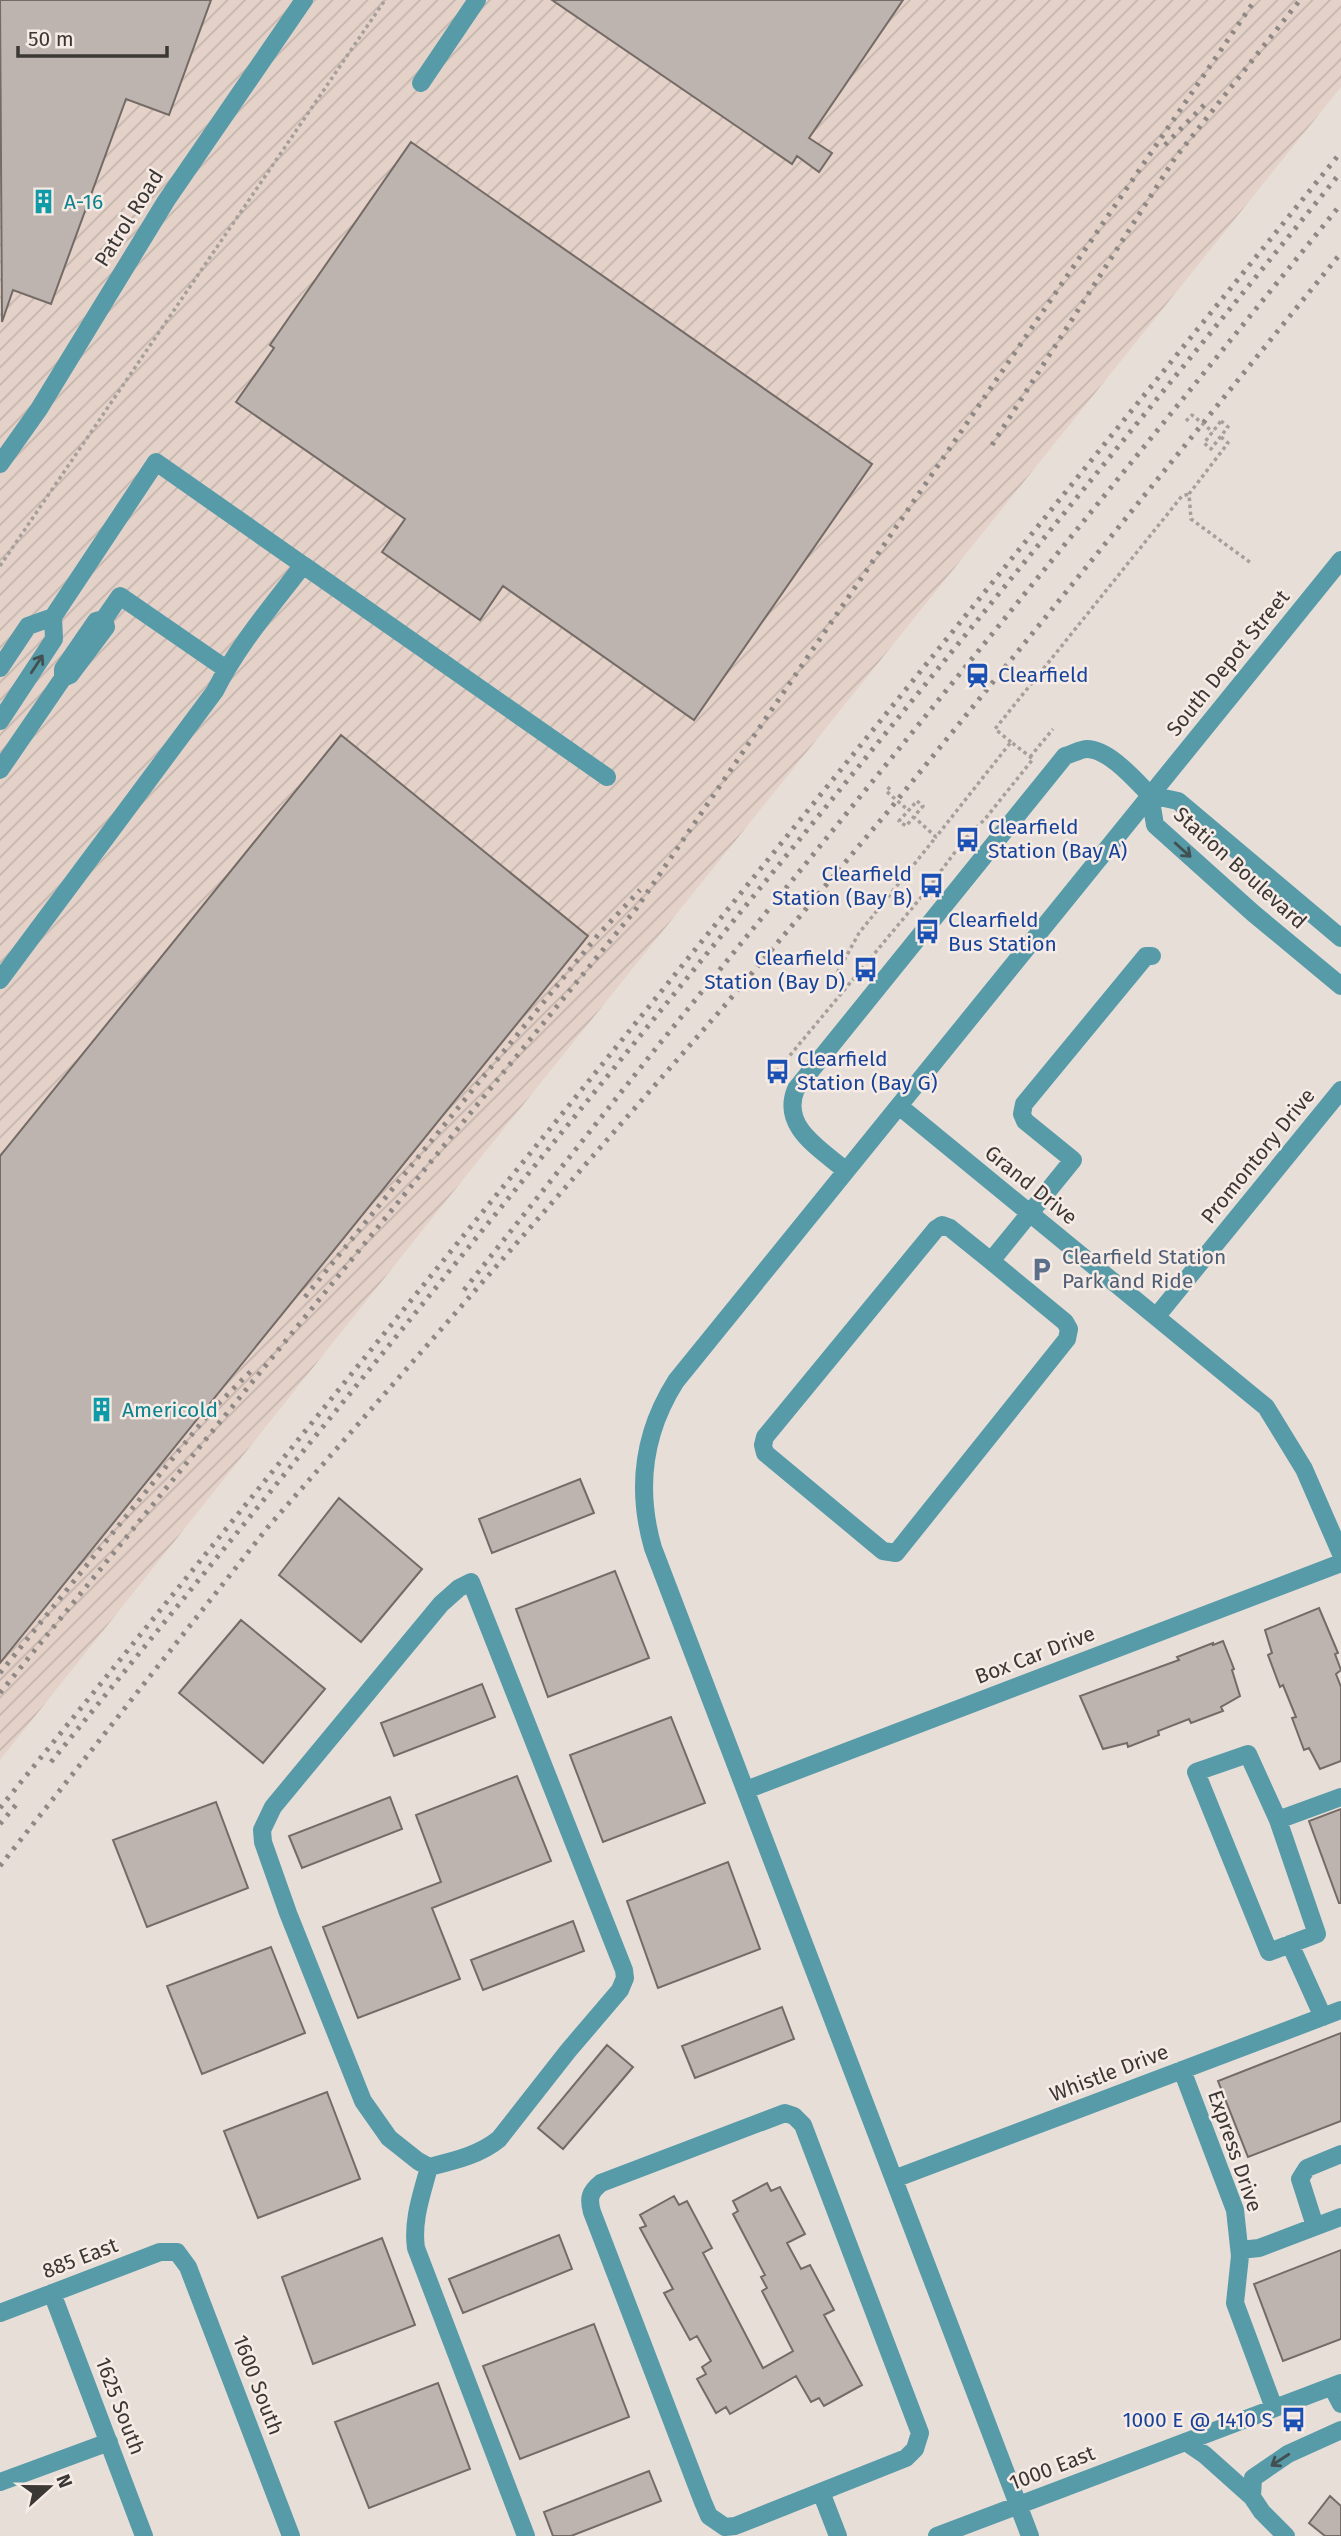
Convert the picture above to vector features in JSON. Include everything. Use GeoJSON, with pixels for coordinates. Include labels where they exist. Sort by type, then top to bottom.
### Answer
{"type":"FeatureCollection","features":[{"type":"Feature","properties":{"kind":"street","name":"Patrol Road"},"geometry":{"type":"LineString","coordinates":[[0,464],[39,409],[166,201],[304,0]]}},
{"type":"Feature","properties":{"kind":"street"},"geometry":{"type":"LineString","coordinates":[[421,83],[477,0]]}},
{"type":"Feature","properties":{"kind":"street"},"geometry":{"type":"LineString","coordinates":[[0,721],[54,639],[53,617],[156,463],[607,777]]}},
{"type":"Feature","properties":{"kind":"street","name":"South Depot Street"},"geometry":{"type":"LineString","coordinates":[[1030,2536],[653,1548],[643,1499],[644,1463],[656,1418],[677,1381],[1341,560]]}},
{"type":"Feature","properties":{"kind":"street"},"geometry":{"type":"LineString","coordinates":[[0,980],[215,691],[226,668],[303,565]]}},
{"type":"Feature","properties":{"kind":"street"},"geometry":{"type":"LineString","coordinates":[[0,770],[63,678],[70,676],[106,628],[104,619],[120,596],[226,668]]}},
{"type":"Feature","properties":{"kind":"street"},"geometry":{"type":"LineString","coordinates":[[0,668],[28,626],[53,617]]}},
{"type":"Feature","properties":{"kind":"street"},"geometry":{"type":"LineString","coordinates":[[846,1171],[794,1122],[792,1102],[799,1085],[1065,756],[1088,749],[1103,754],[1118,764],[1150,795]]}},
{"type":"Feature","properties":{"kind":"street","name":"Station Boulevard"},"geometry":{"type":"LineString","coordinates":[[1341,938],[1178,801],[1150,795],[1155,825],[1253,913],[1341,986]]}},
{"type":"Feature","properties":{"kind":"street"},"geometry":{"type":"LineString","coordinates":[[991,1261],[1073,1160],[1025,1121],[1021,1114],[1024,1104],[1146,957],[1152,956]]}},
{"type":"Feature","properties":{"kind":"street","name":"Promontory Drive"},"geometry":{"type":"LineString","coordinates":[[1156,1317],[1341,1090]]}},
{"type":"Feature","properties":{"kind":"street","name":"Grand Drive"},"geometry":{"type":"LineString","coordinates":[[899,1106],[1266,1407],[1304,1469],[1341,1554]]}},
{"type":"Feature","properties":{"kind":"street"},"geometry":{"type":"LineString","coordinates":[[942,1226],[950,1228],[991,1261],[1065,1322],[1069,1329],[1067,1339],[897,1553],[883,1551],[765,1453],[765,1437],[936,1229],[942,1226]]}},
{"type":"Feature","properties":{"kind":"street","name":"Box Car Drive"},"geometry":{"type":"LineString","coordinates":[[746,1790],[1341,1563]]}},
{"type":"Feature","properties":{"kind":"street"},"geometry":{"type":"LineString","coordinates":[[471,1582],[549,1776],[625,1978],[620,1990],[499,2139],[467,2156],[429,2167],[388,2138],[362,2101],[281,1894],[263,1842],[262,1830],[273,1807],[440,1604],[450,1594],[471,1582]]}},
{"type":"Feature","properties":{"kind":"street"},"geometry":{"type":"LineString","coordinates":[[1248,1754],[1278,1820],[1317,1934],[1269,1952],[1196,1772],[1248,1754]]}},
{"type":"Feature","properties":{"kind":"street"},"geometry":{"type":"LineString","coordinates":[[1278,1820],[1341,1797]]}},
{"type":"Feature","properties":{"kind":"street"},"geometry":{"type":"LineString","coordinates":[[1290,1944],[1323,2017]]}},
{"type":"Feature","properties":{"kind":"street","name":"Whistle Drive"},"geometry":{"type":"LineString","coordinates":[[894,2179],[1341,2010]]}},
{"type":"Feature","properties":{"kind":"street","name":"Express Drive"},"geometry":{"type":"LineString","coordinates":[[1182,2070],[1235,2210],[1240,2250],[1235,2303],[1274,2409]]}},
{"type":"Feature","properties":{"kind":"street"},"geometry":{"type":"LineString","coordinates":[[785,2113],[794,2116],[803,2125],[920,2433],[915,2449],[905,2458],[821,2492],[735,2526],[725,2527],[709,2516],[589,2199],[592,2190],[601,2183],[785,2113]]}},
{"type":"Feature","properties":{"kind":"street"},"geometry":{"type":"LineString","coordinates":[[1315,2226],[1300,2179],[1307,2168],[1341,2154]]}},
{"type":"Feature","properties":{"kind":"street"},"geometry":{"type":"LineString","coordinates":[[429,2167],[417,2213],[414,2233],[416,2248],[526,2536]]}},
{"type":"Feature","properties":{"kind":"street"},"geometry":{"type":"LineString","coordinates":[[1240,2250],[1259,2248],[1341,2217]]}},
{"type":"Feature","properties":{"kind":"street","name":"885 East"},"geometry":{"type":"LineString","coordinates":[[0,2313],[160,2252],[177,2252]]}},
{"type":"Feature","properties":{"kind":"street","name":"1600 South"},"geometry":{"type":"LineString","coordinates":[[177,2252],[188,2267],[291,2536]]}},
{"type":"Feature","properties":{"kind":"street","name":"1625 South"},"geometry":{"type":"LineString","coordinates":[[52,2293],[144,2536]]}},
{"type":"Feature","properties":{"kind":"street"},"geometry":{"type":"LineString","coordinates":[[1337,2385],[1341,2404]]}},
{"type":"Feature","properties":{"kind":"street","name":"1000 East"},"geometry":{"type":"LineString","coordinates":[[937,2536],[1337,2385]]}},
{"type":"Feature","properties":{"kind":"street"},"geometry":{"type":"LineString","coordinates":[[1252,2497],[1253,2478],[1287,2454],[1341,2430]]}},
{"type":"Feature","properties":{"kind":"street"},"geometry":{"type":"LineString","coordinates":[[1,2480],[109,2442]]}},
{"type":"Feature","properties":{"kind":"street"},"geometry":{"type":"LineString","coordinates":[[1186,2442],[1205,2455],[1252,2497],[1262,2512],[1286,2536]]}},
{"type":"Feature","properties":{"kind":"street"},"geometry":{"type":"LineString","coordinates":[[821,2492],[838,2536]]}},
{"type":"Feature","properties":{"kind":"path"},"geometry":{"type":"LineString","coordinates":[[0,566],[386,0]]}},
{"type":"Feature","properties":{"kind":"path"},"geometry":{"type":"LineString","coordinates":[[1186,421],[1192,415],[1213,432]]}},
{"type":"Feature","properties":{"kind":"path"},"geometry":{"type":"LineString","coordinates":[[1221,421],[1228,427],[1221,437],[1211,449],[1204,443],[1221,421]]}},
{"type":"Feature","properties":{"kind":"path"},"geometry":{"type":"LineString","coordinates":[[799,1085],[777,1071],[1033,759],[995,729],[1182,496],[1189,494],[1228,443],[1221,437]]}},
{"type":"Feature","properties":{"kind":"path"},"geometry":{"type":"LineString","coordinates":[[1189,494],[1191,519],[1251,563]]}},
{"type":"Feature","properties":{"kind":"path"},"geometry":{"type":"LineString","coordinates":[[1030,757],[1054,729]]}},
{"type":"Feature","properties":{"kind":"path"},"geometry":{"type":"LineString","coordinates":[[843,991],[835,983],[835,976],[859,933],[1012,742]]}},
{"type":"Feature","properties":{"kind":"path"},"geometry":{"type":"LineString","coordinates":[[890,787],[887,791],[908,810]]}},
{"type":"Feature","properties":{"kind":"path"},"geometry":{"type":"LineString","coordinates":[[916,800],[923,806],[906,827],[900,821],[908,810],[916,800]]}},
{"type":"Feature","properties":{"kind":"path"},"geometry":{"type":"LineString","coordinates":[[914,817],[936,837]]}},
{"type":"Feature","properties":{"kind":"shaded area"},"geometry":{"type":"Polygon","coordinates":[[[0,0],[1341,0],[1341,87],[0,1760],[0,0]]]}},
{"type":"Feature","properties":{"kind":"building","name":"A-16"},"geometry":{"type":"Polygon","coordinates":[[[0,0],[211,0],[169,115],[126,99],[51,304],[13,290],[2,322],[0,0]]]}},
{"type":"Feature","properties":{"kind":"building"},"geometry":{"type":"Polygon","coordinates":[[[552,0],[903,0],[809,138],[832,153],[819,172],[797,156],[792,164],[552,0]]]}},
{"type":"Feature","properties":{"kind":"building"},"geometry":{"type":"Polygon","coordinates":[[[411,142],[872,464],[694,720],[503,586],[480,620],[382,552],[405,519],[236,402],[274,348],[270,345],[411,142]]]}},
{"type":"Feature","properties":{"kind":"building","name":"Americold"},"geometry":{"type":"Polygon","coordinates":[[[341,735],[588,936],[0,1663],[0,1156],[341,735]]]}},
{"type":"Feature","properties":{"kind":"building"},"geometry":{"type":"Polygon","coordinates":[[[580,1479],[594,1513],[492,1553],[479,1519],[580,1479]]]}},
{"type":"Feature","properties":{"kind":"building"},"geometry":{"type":"Polygon","coordinates":[[[339,1498],[422,1569],[361,1642],[279,1575],[339,1498]]]}},
{"type":"Feature","properties":{"kind":"building"},"geometry":{"type":"Polygon","coordinates":[[[615,1571],[649,1658],[548,1697],[516,1609],[615,1571]]]}},
{"type":"Feature","properties":{"kind":"building"},"geometry":{"type":"Polygon","coordinates":[[[1319,1608],[1338,1653],[1335,1654],[1341,1670],[1336,1674],[1341,1687],[1341,1761],[1320,1769],[1309,1748],[1304,1750],[1292,1718],[1296,1717],[1283,1685],[1280,1687],[1268,1655],[1272,1653],[1265,1630],[1319,1608]]]}},
{"type":"Feature","properties":{"kind":"building"},"geometry":{"type":"Polygon","coordinates":[[[241,1620],[325,1689],[263,1763],[179,1693],[241,1620]]]}},
{"type":"Feature","properties":{"kind":"building"},"geometry":{"type":"Polygon","coordinates":[[[1223,1641],[1234,1669],[1232,1670],[1240,1696],[1221,1707],[1223,1711],[1191,1723],[1189,1719],[1128,1747],[1127,1743],[1103,1749],[1080,1696],[1223,1641]]]}},
{"type":"Feature","properties":{"kind":"building"},"geometry":{"type":"Polygon","coordinates":[[[482,1684],[495,1717],[394,1756],[381,1723],[482,1684]]]}},
{"type":"Feature","properties":{"kind":"building"},"geometry":{"type":"Polygon","coordinates":[[[671,1717],[705,1803],[603,1842],[570,1755],[671,1717]]]}},
{"type":"Feature","properties":{"kind":"building"},"geometry":{"type":"Polygon","coordinates":[[[517,1776],[551,1861],[432,1908],[460,1979],[358,2018],[323,1927],[441,1882],[416,1815],[517,1776]]]}},
{"type":"Feature","properties":{"kind":"building"},"geometry":{"type":"Polygon","coordinates":[[[390,1797],[402,1829],[302,1868],[289,1836],[390,1797]]]}},
{"type":"Feature","properties":{"kind":"building"},"geometry":{"type":"Polygon","coordinates":[[[216,1802],[248,1888],[147,1927],[113,1840],[216,1802]]]}},
{"type":"Feature","properties":{"kind":"building"},"geometry":{"type":"Polygon","coordinates":[[[1341,1809],[1341,1903],[1339,1903],[1309,1821],[1341,1809]]]}},
{"type":"Feature","properties":{"kind":"building"},"geometry":{"type":"Polygon","coordinates":[[[728,1862],[760,1949],[658,1988],[627,1901],[728,1862]]]}},
{"type":"Feature","properties":{"kind":"building"},"geometry":{"type":"Polygon","coordinates":[[[573,1921],[584,1951],[483,1990],[471,1960],[573,1921]]]}},
{"type":"Feature","properties":{"kind":"building"},"geometry":{"type":"Polygon","coordinates":[[[271,1947],[305,2033],[202,2074],[167,1986],[271,1947]]]}},
{"type":"Feature","properties":{"kind":"building"},"geometry":{"type":"Polygon","coordinates":[[[782,2007],[794,2039],[695,2078],[682,2046],[782,2007]]]}},
{"type":"Feature","properties":{"kind":"building"},"geometry":{"type":"Polygon","coordinates":[[[1341,2033],[1341,2121],[1248,2157],[1218,2081],[1341,2033]]]}},
{"type":"Feature","properties":{"kind":"building"},"geometry":{"type":"Polygon","coordinates":[[[607,2045],[633,2067],[563,2149],[538,2128],[607,2045]]]}},
{"type":"Feature","properties":{"kind":"building"},"geometry":{"type":"Polygon","coordinates":[[[327,2092],[360,2179],[258,2218],[224,2131],[327,2092]]]}},
{"type":"Feature","properties":{"kind":"building"},"geometry":{"type":"Polygon","coordinates":[[[767,2183],[771,2191],[780,2187],[805,2234],[787,2243],[801,2269],[810,2265],[834,2310],[824,2315],[862,2385],[824,2406],[819,2398],[811,2402],[796,2376],[730,2414],[726,2407],[716,2413],[697,2379],[706,2374],[702,2367],[711,2361],[697,2336],[690,2340],[664,2293],[673,2289],[640,2228],[646,2226],[640,2215],[674,2196],[679,2205],[687,2201],[712,2248],[703,2253],[763,2368],[793,2351],[762,2291],[767,2288],[761,2277],[765,2275],[733,2214],[738,2211],[733,2201],[767,2183]]]}},
{"type":"Feature","properties":{"kind":"building"},"geometry":{"type":"Polygon","coordinates":[[[559,2235],[572,2269],[463,2313],[449,2279],[559,2235]]]}},
{"type":"Feature","properties":{"kind":"building"},"geometry":{"type":"Polygon","coordinates":[[[382,2238],[415,2325],[313,2364],[282,2277],[382,2238]]]}},
{"type":"Feature","properties":{"kind":"building"},"geometry":{"type":"Polygon","coordinates":[[[1341,2250],[1341,2339],[1283,2361],[1254,2284],[1341,2250]]]}},
{"type":"Feature","properties":{"kind":"building"},"geometry":{"type":"Polygon","coordinates":[[[594,2324],[629,2417],[520,2459],[483,2366],[594,2324]]]}},
{"type":"Feature","properties":{"kind":"building"},"geometry":{"type":"Polygon","coordinates":[[[438,2383],[470,2469],[369,2508],[335,2422],[438,2383]]]}},
{"type":"Feature","properties":{"kind":"building"},"geometry":{"type":"Polygon","coordinates":[[[649,2471],[661,2501],[571,2536],[553,2536],[544,2512],[649,2471]]]}},
{"type":"Feature","properties":{"kind":"building"},"geometry":{"type":"Polygon","coordinates":[[[1330,2496],[1341,2506],[1341,2536],[1325,2536],[1309,2523],[1330,2496]]]}},
{"type":"Feature","properties":{"kind":"railway"},"geometry":{"type":"LineString","coordinates":[[0,1693],[636,909],[1255,0]]}},
{"type":"Feature","properties":{"kind":"railway"},"geometry":{"type":"LineString","coordinates":[[992,445],[1175,158],[1300,0]]}},
{"type":"Feature","properties":{"kind":"railway"},"geometry":{"type":"LineString","coordinates":[[1165,145],[1206,103]]}},
{"type":"Feature","properties":{"kind":"railway"},"geometry":{"type":"LineString","coordinates":[[0,1808],[1341,152]]}},
{"type":"Feature","properties":{"kind":"railway"},"geometry":{"type":"LineString","coordinates":[[51,1762],[1341,172]]}},
{"type":"Feature","properties":{"kind":"railway"},"geometry":{"type":"LineString","coordinates":[[464,1290],[657,1047],[1341,204]]}},
{"type":"Feature","properties":{"kind":"railway"},"geometry":{"type":"LineString","coordinates":[[0,1866],[268,1527],[726,1004],[890,809],[1341,253]]}},
{"type":"Feature","properties":{"kind":"railway"},"geometry":{"type":"LineString","coordinates":[[305,1297],[598,935],[640,890]]}},
{"type":"Feature","properties":{"kind":"railway"},"geometry":{"type":"LineString","coordinates":[[0,1673],[210,1412],[251,1371]]}},
{"type":"Feature","properties":{"kind":"railway"},"geometry":{"type":"LineString","coordinates":[[0,1824],[20,1800]]}},
{"type":"Feature","properties":{"kind":"place","name":"A-16"},"geometry":{"type":"Point","coordinates":[44,202]}},
{"type":"Feature","properties":{"kind":"place","name":"Clearfield"},"geometry":{"type":"Point","coordinates":[978,675]}},
{"type":"Feature","properties":{"kind":"place","name":"Clearfield Station (Bay A)"},"geometry":{"type":"Point","coordinates":[968,839]}},
{"type":"Feature","properties":{"kind":"place","name":"Clearfield Station (Bay B)"},"geometry":{"type":"Point","coordinates":[932,886]}},
{"type":"Feature","properties":{"kind":"place","name":"Clearfield Bus Station"},"geometry":{"type":"Point","coordinates":[928,932]}},
{"type":"Feature","properties":{"kind":"place","name":"Clearfield Station (Bay D)"},"geometry":{"type":"Point","coordinates":[865,970]}},
{"type":"Feature","properties":{"kind":"place","name":"Clearfield Station (Bay G)"},"geometry":{"type":"Point","coordinates":[777,1071]}},
{"type":"Feature","properties":{"kind":"place","name":"Clearfield Station Park and Ride"},"geometry":{"type":"Point","coordinates":[1042,1269]}},
{"type":"Feature","properties":{"kind":"place","name":"Americold"},"geometry":{"type":"Point","coordinates":[102,1410]}},
{"type":"Feature","properties":{"kind":"place","name":"1000 E @ 1410 S"},"geometry":{"type":"Point","coordinates":[1293,2420]}}]}
